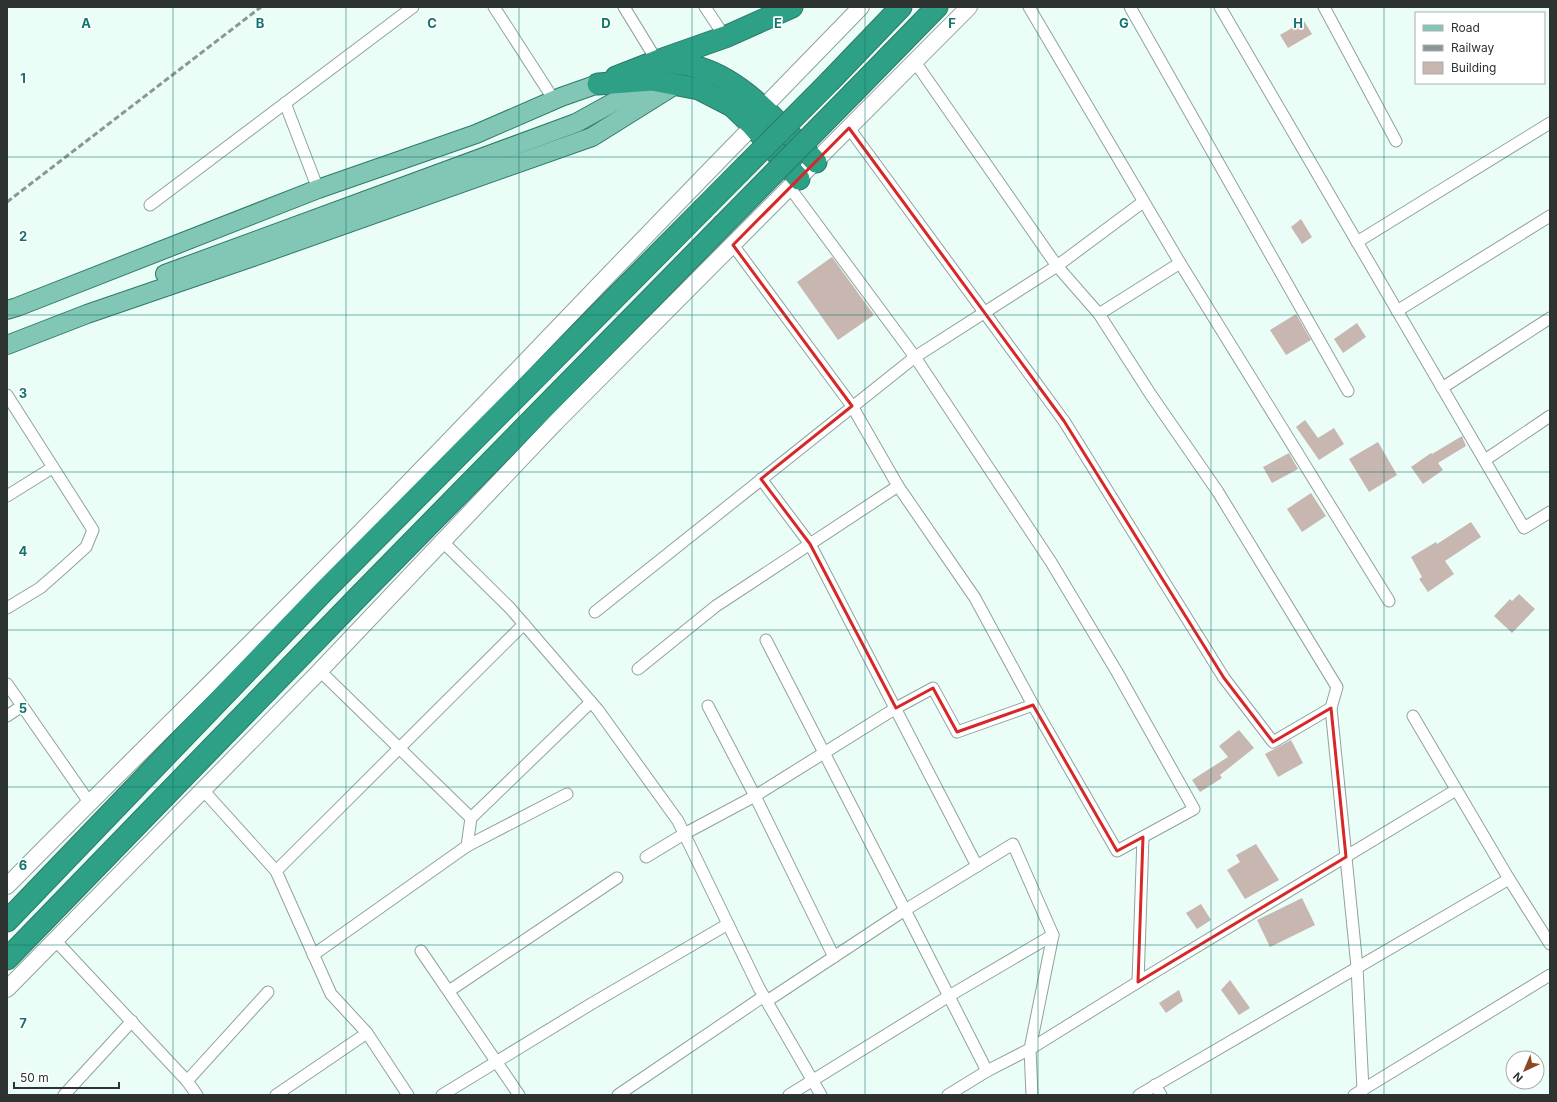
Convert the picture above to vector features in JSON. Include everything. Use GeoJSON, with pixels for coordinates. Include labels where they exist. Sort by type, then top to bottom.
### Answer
{"type":"FeatureCollection","features":[{"type":"Feature","properties":{"kind":"highway"},"geometry":{"type":"LineString","coordinates":[[654,71],[724,37],[792,7]]}},
{"type":"Feature","properties":{"kind":"highway"},"geometry":{"type":"LineString","coordinates":[[7,921],[324,591],[832,80],[901,7]]}},
{"type":"Feature","properties":{"kind":"highway"},"geometry":{"type":"LineString","coordinates":[[7,959],[360,595],[937,7]]}},
{"type":"Feature","properties":{"kind":"highway"},"geometry":{"type":"LineString","coordinates":[[598,84],[654,71],[699,67],[719,75],[742,90],[763,108],[816,162]]}},
{"type":"Feature","properties":{"kind":"highway"},"geometry":{"type":"LineString","coordinates":[[654,71],[675,85],[699,89],[732,106],[753,126],[794,183]]}},
{"type":"Feature","properties":{"kind":"main road"},"geometry":{"type":"LineString","coordinates":[[7,333],[576,123],[654,71]]}},
{"type":"Feature","properties":{"kind":"main road"},"geometry":{"type":"LineString","coordinates":[[7,310],[17,308],[318,189],[476,134],[554,100],[598,84]]}},
{"type":"Feature","properties":{"kind":"main road"},"geometry":{"type":"LineString","coordinates":[[7,345],[87,314],[242,261],[592,137],[675,85]]}},
{"type":"Feature","properties":{"kind":"street"},"geometry":{"type":"LineString","coordinates":[[150,205],[413,7]]}},
{"type":"Feature","properties":{"kind":"street"},"geometry":{"type":"LineString","coordinates":[[494,7],[554,100]]}},
{"type":"Feature","properties":{"kind":"street"},"geometry":{"type":"LineString","coordinates":[[624,7],[654,71]]}},
{"type":"Feature","properties":{"kind":"street"},"geometry":{"type":"LineString","coordinates":[[705,7],[724,37]]}},
{"type":"Feature","properties":{"kind":"street"},"geometry":{"type":"LineString","coordinates":[[7,886],[89,802],[146,748],[383,509],[753,126],[763,108],[861,7]]}},
{"type":"Feature","properties":{"kind":"street"},"geometry":{"type":"LineString","coordinates":[[7,989],[320,671],[555,423],[969,7]]}},
{"type":"Feature","properties":{"kind":"street"},"geometry":{"type":"LineString","coordinates":[[1029,7],[1143,202],[1389,601]]}},
{"type":"Feature","properties":{"kind":"street"},"geometry":{"type":"LineString","coordinates":[[1130,7],[1348,391]]}},
{"type":"Feature","properties":{"kind":"street"},"geometry":{"type":"LineString","coordinates":[[1220,7],[1524,528],[1550,512]]}},
{"type":"Feature","properties":{"kind":"street"},"geometry":{"type":"LineString","coordinates":[[1324,7],[1396,141]]}},
{"type":"Feature","properties":{"kind":"street"},"geometry":{"type":"LineString","coordinates":[[915,62],[1057,266],[1099,314],[1151,395],[1218,492],[1337,687],[1331,708],[1356,967],[1359,1092]]}},
{"type":"Feature","properties":{"kind":"street"},"geometry":{"type":"LineString","coordinates":[[285,103],[318,189]]}},
{"type":"Feature","properties":{"kind":"street"},"geometry":{"type":"LineString","coordinates":[[1357,242],[1550,123]]}},
{"type":"Feature","properties":{"kind":"street"},"geometry":{"type":"LineString","coordinates":[[849,128],[1064,421],[1224,678],[1273,742],[1331,708]]}},
{"type":"Feature","properties":{"kind":"street"},"geometry":{"type":"LineString","coordinates":[[733,245],[852,406],[898,486],[975,598],[1033,705],[1117,851],[1194,809],[1117,672],[1051,562],[915,357],[794,183]]}},
{"type":"Feature","properties":{"kind":"street"},"geometry":{"type":"LineString","coordinates":[[595,612],[915,357],[1057,266],[1143,202]]}},
{"type":"Feature","properties":{"kind":"street"},"geometry":{"type":"LineString","coordinates":[[1397,311],[1550,216]]}},
{"type":"Feature","properties":{"kind":"street"},"geometry":{"type":"LineString","coordinates":[[1099,314],[1180,263]]}},
{"type":"Feature","properties":{"kind":"street"},"geometry":{"type":"LineString","coordinates":[[1442,388],[1550,318]]}},
{"type":"Feature","properties":{"kind":"street"},"geometry":{"type":"LineString","coordinates":[[7,395],[52,468],[93,530],[86,547],[64,567],[40,588],[7,608]]}},
{"type":"Feature","properties":{"kind":"street"},"geometry":{"type":"LineString","coordinates":[[1485,460],[1550,416]]}},
{"type":"Feature","properties":{"kind":"street"},"geometry":{"type":"LineString","coordinates":[[7,496],[52,468]]}},
{"type":"Feature","properties":{"kind":"street"},"geometry":{"type":"LineString","coordinates":[[761,480],[810,544],[978,866]]}},
{"type":"Feature","properties":{"kind":"street"},"geometry":{"type":"LineString","coordinates":[[638,669],[716,606],[898,486]]}},
{"type":"Feature","properties":{"kind":"street"},"geometry":{"type":"LineString","coordinates":[[443,542],[510,608],[591,702],[678,821],[766,998],[822,1095]]}},
{"type":"Feature","properties":{"kind":"street"},"geometry":{"type":"LineString","coordinates":[[276,871],[524,624]]}},
{"type":"Feature","properties":{"kind":"street"},"geometry":{"type":"LineString","coordinates":[[766,640],[987,1071]]}},
{"type":"Feature","properties":{"kind":"street"},"geometry":{"type":"LineString","coordinates":[[320,671],[471,818]]}},
{"type":"Feature","properties":{"kind":"street"},"geometry":{"type":"LineString","coordinates":[[7,684],[89,802]]}},
{"type":"Feature","properties":{"kind":"street"},"geometry":{"type":"LineString","coordinates":[[646,857],[684,834],[755,796],[896,708],[933,688],[958,732],[1033,705]]}},
{"type":"Feature","properties":{"kind":"street"},"geometry":{"type":"LineString","coordinates":[[467,846],[471,818],[591,702]]}},
{"type":"Feature","properties":{"kind":"street"},"geometry":{"type":"LineString","coordinates":[[7,716],[22,706]]}},
{"type":"Feature","properties":{"kind":"street"},"geometry":{"type":"LineString","coordinates":[[708,706],[755,796],[834,957]]}},
{"type":"Feature","properties":{"kind":"street"},"geometry":{"type":"LineString","coordinates":[[1413,716],[1509,879],[1550,944]]}},
{"type":"Feature","properties":{"kind":"street"},"geometry":{"type":"LineString","coordinates":[[203,790],[276,871],[331,994],[367,1033],[408,1095]]}},
{"type":"Feature","properties":{"kind":"street"},"geometry":{"type":"LineString","coordinates":[[948,1095],[987,1071],[1030,1049],[1456,790]]}},
{"type":"Feature","properties":{"kind":"street"},"geometry":{"type":"LineString","coordinates":[[313,955],[467,846],[567,794]]}},
{"type":"Feature","properties":{"kind":"street"},"geometry":{"type":"LineString","coordinates":[[1138,982],[1143,837]]}},
{"type":"Feature","properties":{"kind":"street"},"geometry":{"type":"LineString","coordinates":[[618,1095],[766,998],[1013,844],[1053,935],[1030,1049],[1032,1095]]}},
{"type":"Feature","properties":{"kind":"street"},"geometry":{"type":"LineString","coordinates":[[449,991],[617,878]]}},
{"type":"Feature","properties":{"kind":"street"},"geometry":{"type":"LineString","coordinates":[[1139,1095],[1509,879]]}},
{"type":"Feature","properties":{"kind":"street"},"geometry":{"type":"LineString","coordinates":[[442,1095],[591,1004],[728,924]]}},
{"type":"Feature","properties":{"kind":"street"},"geometry":{"type":"LineString","coordinates":[[789,1095],[949,996],[1053,935]]}},
{"type":"Feature","properties":{"kind":"street"},"geometry":{"type":"LineString","coordinates":[[55,940],[188,1081],[197,1095]]}},
{"type":"Feature","properties":{"kind":"street"},"geometry":{"type":"LineString","coordinates":[[421,951],[519,1095]]}},
{"type":"Feature","properties":{"kind":"street"},"geometry":{"type":"LineString","coordinates":[[1359,1092],[1550,975]]}},
{"type":"Feature","properties":{"kind":"street"},"geometry":{"type":"LineString","coordinates":[[188,1081],[268,992]]}},
{"type":"Feature","properties":{"kind":"street"},"geometry":{"type":"LineString","coordinates":[[64,1095],[132,1021]]}},
{"type":"Feature","properties":{"kind":"street"},"geometry":{"type":"LineString","coordinates":[[276,1095],[367,1033]]}},
{"type":"Feature","properties":{"kind":"street"},"geometry":{"type":"LineString","coordinates":[[1155,1085],[1161,1095]]}},
{"type":"Feature","properties":{"kind":"highlighted area"},"geometry":{"type":"Polygon","coordinates":[[[849,128],[1064,421],[1224,678],[1273,742],[1331,708],[1346,857],[1138,982],[1143,837],[1117,851],[1033,705],[957,732],[933,688],[896,708],[810,544],[761,479],[852,406],[733,245],[849,128]]]}},
{"type":"Feature","properties":{"kind":"building"},"geometry":{"type":"Polygon","coordinates":[[[1304,21],[1312,34],[1288,48],[1280,35],[1304,21]]]}},
{"type":"Feature","properties":{"kind":"building"},"geometry":{"type":"Polygon","coordinates":[[[1301,219],[1312,237],[1302,244],[1291,227],[1301,219]]]}},
{"type":"Feature","properties":{"kind":"building"},"geometry":{"type":"Polygon","coordinates":[[[832,257],[874,315],[838,340],[797,282],[832,257]]]}},
{"type":"Feature","properties":{"kind":"building"},"geometry":{"type":"Polygon","coordinates":[[[1296,314],[1311,340],[1286,355],[1270,330],[1296,314]]]}},
{"type":"Feature","properties":{"kind":"building"},"geometry":{"type":"Polygon","coordinates":[[[1357,323],[1366,337],[1343,353],[1334,339],[1357,323]]]}},
{"type":"Feature","properties":{"kind":"building"},"geometry":{"type":"Polygon","coordinates":[[[1305,420],[1318,438],[1334,428],[1344,444],[1319,460],[1296,427],[1305,420]]]}},
{"type":"Feature","properties":{"kind":"building"},"geometry":{"type":"Polygon","coordinates":[[[1462,436],[1466,446],[1438,463],[1443,470],[1423,484],[1411,467],[1431,453],[1432,454],[1462,436]]]}},
{"type":"Feature","properties":{"kind":"building"},"geometry":{"type":"Polygon","coordinates":[[[1378,442],[1397,475],[1369,492],[1349,459],[1378,442]]]}},
{"type":"Feature","properties":{"kind":"building"},"geometry":{"type":"Polygon","coordinates":[[[1289,453],[1298,469],[1272,483],[1263,467],[1289,453]]]}},
{"type":"Feature","properties":{"kind":"building"},"geometry":{"type":"Polygon","coordinates":[[[1311,493],[1326,516],[1302,532],[1287,509],[1311,493]]]}},
{"type":"Feature","properties":{"kind":"building"},"geometry":{"type":"Polygon","coordinates":[[[1471,522],[1481,537],[1445,561],[1454,574],[1428,592],[1419,579],[1422,577],[1411,557],[1436,542],[1437,544],[1471,522]]]}},
{"type":"Feature","properties":{"kind":"building"},"geometry":{"type":"Polygon","coordinates":[[[1519,594],[1535,609],[1512,633],[1494,616],[1510,599],[1512,601],[1519,594]]]}},
{"type":"Feature","properties":{"kind":"building"},"geometry":{"type":"Polygon","coordinates":[[[1239,730],[1254,748],[1220,775],[1222,778],[1200,792],[1192,780],[1228,757],[1219,746],[1239,730]]]}},
{"type":"Feature","properties":{"kind":"building"},"geometry":{"type":"Polygon","coordinates":[[[1291,740],[1303,763],[1278,777],[1265,754],[1291,740]]]}},
{"type":"Feature","properties":{"kind":"building"},"geometry":{"type":"Polygon","coordinates":[[[1256,844],[1279,880],[1245,899],[1227,870],[1240,862],[1236,855],[1256,844]]]}},
{"type":"Feature","properties":{"kind":"building"},"geometry":{"type":"Polygon","coordinates":[[[1302,898],[1315,925],[1270,947],[1257,920],[1302,898]]]}},
{"type":"Feature","properties":{"kind":"building"},"geometry":{"type":"Polygon","coordinates":[[[1201,904],[1211,920],[1197,929],[1186,913],[1201,904]]]}},
{"type":"Feature","properties":{"kind":"building"},"geometry":{"type":"Polygon","coordinates":[[[1230,980],[1250,1008],[1239,1015],[1221,990],[1230,980]]]}},
{"type":"Feature","properties":{"kind":"building"},"geometry":{"type":"Polygon","coordinates":[[[1179,990],[1183,1001],[1166,1013],[1159,1003],[1179,990]]]}},
{"type":"Feature","properties":{"kind":"railway"},"geometry":{"type":"LineString","coordinates":[[7,202],[261,7]]}}]}
